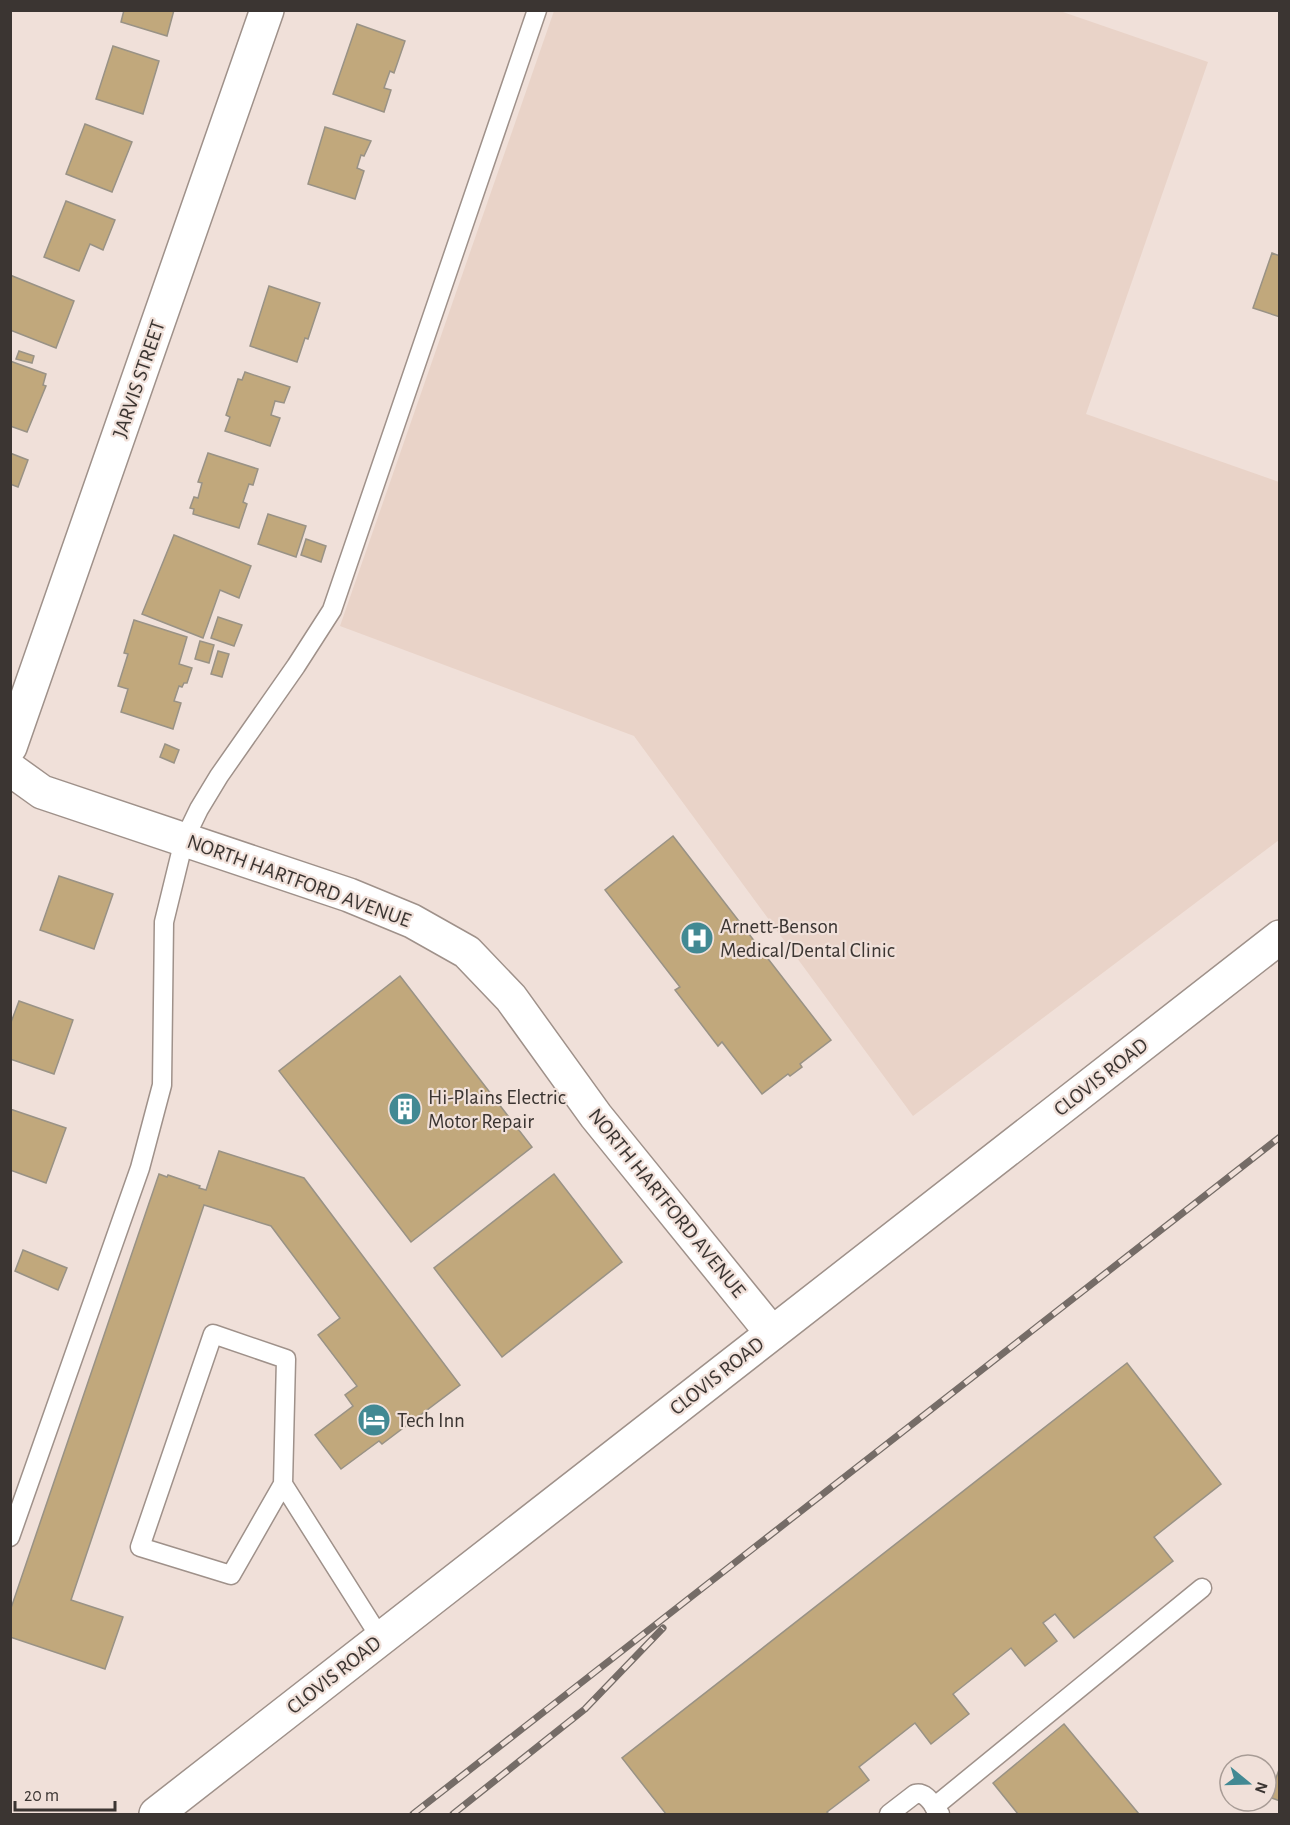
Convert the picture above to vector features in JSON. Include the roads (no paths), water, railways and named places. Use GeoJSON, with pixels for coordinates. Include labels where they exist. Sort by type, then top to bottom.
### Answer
{"type":"FeatureCollection","features":[{"type":"Feature","properties":{"kind":"main road","name":"JARVIS STREET"},"geometry":{"type":"LineString","coordinates":[[10,747],[267,10]]}},
{"type":"Feature","properties":{"kind":"main road","name":"NORTH HARTFORD AVENUE"},"geometry":{"type":"LineString","coordinates":[[10,769],[42,792],[349,895],[412,921],[466,952],[511,998],[596,1116],[772,1333]]}},
{"type":"Feature","properties":{"kind":"main road","name":"CLOVIS ROAD"},"geometry":{"type":"LineString","coordinates":[[156,1815],[1280,938]]}},
{"type":"Feature","properties":{"kind":"lane"},"geometry":{"type":"LineString","coordinates":[[10,1537],[140,1168],[162,1085],[164,922],[184,840],[219,776],[332,610],[537,10]]}},
{"type":"Feature","properties":{"kind":"lane"},"geometry":{"type":"LineString","coordinates":[[283,1484],[231,1575],[140,1546],[213,1334],[286,1359],[283,1484],[381,1639]]}},
{"type":"Feature","properties":{"kind":"lane"},"geometry":{"type":"LineString","coordinates":[[889,1815],[915,1794],[920,1793],[925,1795],[937,1811],[1202,1588]]}},
{"type":"Feature","properties":{"kind":"railway"},"geometry":{"type":"LineString","coordinates":[[413,1814],[1280,1137]]}},
{"type":"Feature","properties":{"kind":"railway"},"geometry":{"type":"LineString","coordinates":[[453,1814],[585,1709],[663,1628]]}},
{"type":"Feature","properties":{"kind":"place","name":"Arnett-Benson Medical/Dental Clinic"},"geometry":{"type":"Point","coordinates":[697,938]}},
{"type":"Feature","properties":{"kind":"place","name":"Hi-Plains Electric Motor Repair"},"geometry":{"type":"Point","coordinates":[405,1109]}},
{"type":"Feature","properties":{"kind":"place","name":"Tech Inn"},"geometry":{"type":"Point","coordinates":[374,1420]}}]}
